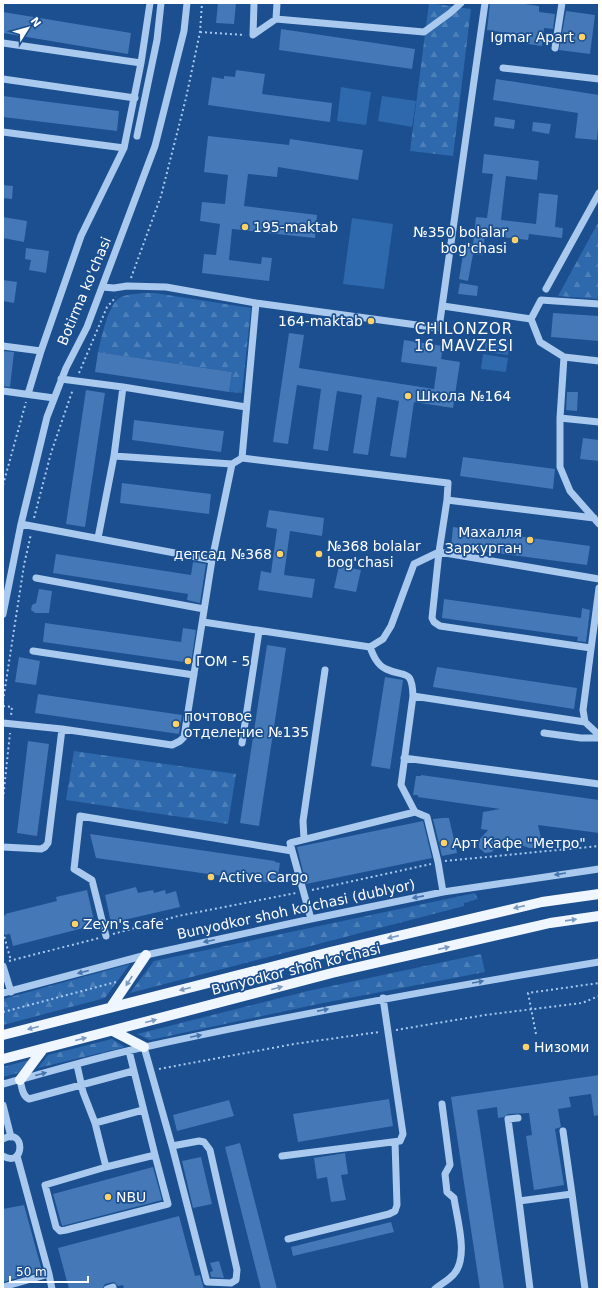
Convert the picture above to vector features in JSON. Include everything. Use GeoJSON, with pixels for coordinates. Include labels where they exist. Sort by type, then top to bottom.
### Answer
{"type":"FeatureCollection","features":[{"type":"Feature","properties":{"kind":"main road","name":"Bunyodkor shoh ko'chasi"},"geometry":{"type":"LineString","coordinates":[[3,1035],[322,954],[542,902],[599,894]]}},
{"type":"Feature","properties":{"kind":"main road","name":"Bunyodkor shoh ko'chasi"},"geometry":{"type":"LineString","coordinates":[[3,1059],[332,973],[550,923],[599,916]]}},
{"type":"Feature","properties":{"kind":"main road"},"geometry":{"type":"LineString","coordinates":[[111,1007],[146,955]]}},
{"type":"Feature","properties":{"kind":"main road"},"geometry":{"type":"LineString","coordinates":[[113,1031],[144,1047]]}},
{"type":"Feature","properties":{"kind":"main road"},"geometry":{"type":"LineString","coordinates":[[20,1080],[43,1049]]}},
{"type":"Feature","properties":{"kind":"street"},"geometry":{"type":"LineString","coordinates":[[28,394],[41,351],[81,236],[124,148],[135,98],[150,3]]}},
{"type":"Feature","properties":{"kind":"street"},"geometry":{"type":"LineString","coordinates":[[137,136],[157,40],[162,3]]}},
{"type":"Feature","properties":{"kind":"street","name":"Botirma ko'chasi"},"geometry":{"type":"LineString","coordinates":[[3,614],[21,524],[42,435],[61,379],[87,327],[155,146],[184,31],[187,3]]}},
{"type":"Feature","properties":{"kind":"street"},"geometry":{"type":"LineString","coordinates":[[253,35],[254,3]]}},
{"type":"Feature","properties":{"kind":"street"},"geometry":{"type":"LineString","coordinates":[[276,19],[277,3]]}},
{"type":"Feature","properties":{"kind":"street"},"geometry":{"type":"LineString","coordinates":[[253,35],[276,19],[424,32],[461,3]]}},
{"type":"Feature","properties":{"kind":"street"},"geometry":{"type":"LineString","coordinates":[[102,286],[114,288],[128,286],[166,287],[256,303],[439,328],[485,3]]}},
{"type":"Feature","properties":{"kind":"street"},"geometry":{"type":"LineString","coordinates":[[555,48],[562,3]]}},
{"type":"Feature","properties":{"kind":"street"},"geometry":{"type":"LineString","coordinates":[[3,43],[141,63]]}},
{"type":"Feature","properties":{"kind":"street"},"geometry":{"type":"LineString","coordinates":[[503,68],[599,79]]}},
{"type":"Feature","properties":{"kind":"street"},"geometry":{"type":"LineString","coordinates":[[3,79],[135,98]]}},
{"type":"Feature","properties":{"kind":"street"},"geometry":{"type":"LineString","coordinates":[[3,132],[124,148]]}},
{"type":"Feature","properties":{"kind":"street"},"geometry":{"type":"LineString","coordinates":[[546,289],[599,193]]}},
{"type":"Feature","properties":{"kind":"street"},"geometry":{"type":"LineString","coordinates":[[599,304],[541,300],[531,319],[540,342],[564,357],[599,361]]}},
{"type":"Feature","properties":{"kind":"street"},"geometry":{"type":"LineString","coordinates":[[242,458],[256,303]]}},
{"type":"Feature","properties":{"kind":"street"},"geometry":{"type":"LineString","coordinates":[[443,306],[531,319]]}},
{"type":"Feature","properties":{"kind":"street"},"geometry":{"type":"LineString","coordinates":[[3,346],[41,351]]}},
{"type":"Feature","properties":{"kind":"street"},"geometry":{"type":"LineString","coordinates":[[564,357],[560,418],[560,466],[570,492],[599,524]]}},
{"type":"Feature","properties":{"kind":"street"},"geometry":{"type":"LineString","coordinates":[[61,379],[123,387],[246,407]]}},
{"type":"Feature","properties":{"kind":"street"},"geometry":{"type":"LineString","coordinates":[[98,538],[114,456],[123,387]]}},
{"type":"Feature","properties":{"kind":"street"},"geometry":{"type":"LineString","coordinates":[[3,391],[54,398]]}},
{"type":"Feature","properties":{"kind":"street"},"geometry":{"type":"LineString","coordinates":[[560,418],[599,422]]}},
{"type":"Feature","properties":{"kind":"street"},"geometry":{"type":"LineString","coordinates":[[114,456],[232,464],[242,458],[448,483],[432,618],[434,622],[440,626],[591,648]]}},
{"type":"Feature","properties":{"kind":"street"},"geometry":{"type":"LineString","coordinates":[[7,723],[172,745],[184,737],[212,560],[232,464]]}},
{"type":"Feature","properties":{"kind":"street"},"geometry":{"type":"LineString","coordinates":[[447,500],[594,518]]}},
{"type":"Feature","properties":{"kind":"street"},"geometry":{"type":"LineString","coordinates":[[21,524],[212,560]]}},
{"type":"Feature","properties":{"kind":"street"},"geometry":{"type":"LineString","coordinates":[[203,622],[370,646],[383,639],[391,626],[414,564],[439,552],[599,579]]}},
{"type":"Feature","properties":{"kind":"street"},"geometry":{"type":"LineString","coordinates":[[36,578],[204,609]]}},
{"type":"Feature","properties":{"kind":"street"},"geometry":{"type":"LineString","coordinates":[[599,588],[583,710],[585,722],[599,736]]}},
{"type":"Feature","properties":{"kind":"street"},"geometry":{"type":"LineString","coordinates":[[242,743],[259,630]]}},
{"type":"Feature","properties":{"kind":"street"},"geometry":{"type":"LineString","coordinates":[[370,646],[375,659],[385,669],[407,676],[412,683],[413,696],[401,785],[415,812]]}},
{"type":"Feature","properties":{"kind":"street"},"geometry":{"type":"LineString","coordinates":[[33,651],[194,675]]}},
{"type":"Feature","properties":{"kind":"street"},"geometry":{"type":"LineString","coordinates":[[304,839],[303,821],[325,670]]}},
{"type":"Feature","properties":{"kind":"street"},"geometry":{"type":"LineString","coordinates":[[413,696],[585,722]]}},
{"type":"Feature","properties":{"kind":"street"},"geometry":{"type":"LineString","coordinates":[[3,847],[45,848],[48,843],[62,730]]}},
{"type":"Feature","properties":{"kind":"street"},"geometry":{"type":"LineString","coordinates":[[544,733],[581,738],[599,736]]}},
{"type":"Feature","properties":{"kind":"street"},"geometry":{"type":"LineString","coordinates":[[404,758],[599,784]]}},
{"type":"Feature","properties":{"kind":"street"},"geometry":{"type":"LineString","coordinates":[[311,919],[290,843],[415,812],[427,817],[438,862],[443,892]]}},
{"type":"Feature","properties":{"kind":"street"},"geometry":{"type":"LineString","coordinates":[[106,936],[92,880],[74,869],[80,816],[292,851]]}},
{"type":"Feature","properties":{"kind":"street","name":"Bunyodkor shoh koʻchasi (dublyor)"},"geometry":{"type":"LineString","coordinates":[[7,992],[146,955],[311,919],[443,892],[599,869]]}},
{"type":"Feature","properties":{"kind":"street"},"geometry":{"type":"LineString","coordinates":[[3,1084],[144,1047],[383,998],[599,962]]}},
{"type":"Feature","properties":{"kind":"street"},"geometry":{"type":"LineString","coordinates":[[3,966],[7,992]]}},
{"type":"Feature","properties":{"kind":"street"},"geometry":{"type":"LineString","coordinates":[[282,1156],[400,1141],[402,1134],[389,1031],[383,998]]}},
{"type":"Feature","properties":{"kind":"street"},"geometry":{"type":"LineString","coordinates":[[144,1047],[172,1146],[207,1282],[231,1283],[236,1280],[237,1270],[210,1150],[204,1142],[199,1141],[172,1146]]}},
{"type":"Feature","properties":{"kind":"street"},"geometry":{"type":"LineString","coordinates":[[129,1051],[168,1204],[60,1231],[56,1227],[44,1185],[106,1167],[155,1155]]}},
{"type":"Feature","properties":{"kind":"street"},"geometry":{"type":"LineString","coordinates":[[77,1065],[84,1092],[95,1123],[106,1167]]}},
{"type":"Feature","properties":{"kind":"street"},"geometry":{"type":"LineString","coordinates":[[20,1080],[23,1092],[29,1099],[133,1071]]}},
{"type":"Feature","properties":{"kind":"street"},"geometry":{"type":"LineString","coordinates":[[435,1289],[447,1281],[455,1273],[459,1267],[462,1256],[454,1198],[447,1192],[445,1179],[445,1174],[450,1165],[442,1104]]}},
{"type":"Feature","properties":{"kind":"street"},"geometry":{"type":"LineString","coordinates":[[3,1105],[8,1135]]}},
{"type":"Feature","properties":{"kind":"street"},"geometry":{"type":"LineString","coordinates":[[95,1123],[143,1110]]}},
{"type":"Feature","properties":{"kind":"street"},"geometry":{"type":"LineString","coordinates":[[518,1118],[508,1119],[530,1289]]}},
{"type":"Feature","properties":{"kind":"street"},"geometry":{"type":"LineString","coordinates":[[563,1131],[585,1289]]}},
{"type":"Feature","properties":{"kind":"street"},"geometry":{"type":"LineString","coordinates":[[3,1139],[8,1135]]}},
{"type":"Feature","properties":{"kind":"street"},"geometry":{"type":"LineString","coordinates":[[8,1135],[16,1138],[20,1144],[20,1150],[17,1156],[52,1289]]}},
{"type":"Feature","properties":{"kind":"street"},"geometry":{"type":"LineString","coordinates":[[288,1239],[389,1214],[395,1211],[397,1205],[395,1142]]}},
{"type":"Feature","properties":{"kind":"street"},"geometry":{"type":"LineString","coordinates":[[3,1156],[8,1158],[17,1156]]}},
{"type":"Feature","properties":{"kind":"street"},"geometry":{"type":"LineString","coordinates":[[519,1201],[572,1194]]}},
{"type":"Feature","properties":{"kind":"street"},"geometry":{"type":"LineString","coordinates":[[3,1287],[49,1274]]}},
{"type":"Feature","properties":{"kind":"path"},"geometry":{"type":"LineString","coordinates":[[3,701],[24,565],[32,526],[51,453],[76,381],[107,307],[113,299],[126,292],[161,196],[186,98],[200,32],[202,3]]}},
{"type":"Feature","properties":{"kind":"path"},"geometry":{"type":"LineString","coordinates":[[200,32],[253,35]]}},
{"type":"Feature","properties":{"kind":"path"},"geometry":{"type":"LineString","coordinates":[[3,485],[28,394]]}},
{"type":"Feature","properties":{"kind":"path"},"geometry":{"type":"LineString","coordinates":[[3,706],[12,707],[7,723],[3,799]]}},
{"type":"Feature","properties":{"kind":"path"},"geometry":{"type":"LineString","coordinates":[[3,932],[11,961]]}},
{"type":"Feature","properties":{"kind":"path"},"geometry":{"type":"LineString","coordinates":[[3,1012],[117,982]]}},
{"type":"Feature","properties":{"kind":"path"},"geometry":{"type":"LineString","coordinates":[[536,1034],[528,993],[599,983]]}},
{"type":"Feature","properties":{"kind":"path"},"geometry":{"type":"LineString","coordinates":[[151,1070],[294,1044],[531,1009],[582,1003],[599,996]]}},
{"type":"Feature","properties":{"kind":"green space"},"geometry":{"type":"Polygon","coordinates":[[[429,3],[471,9],[453,156],[410,151],[429,3]]]}},
{"type":"Feature","properties":{"kind":"green space"},"geometry":{"type":"Polygon","coordinates":[[[341,87],[371,92],[366,125],[337,121],[341,87]]]}},
{"type":"Feature","properties":{"kind":"green space"},"geometry":{"type":"Polygon","coordinates":[[[382,96],[416,101],[412,127],[378,121],[382,96]]]}},
{"type":"Feature","properties":{"kind":"green space"},"geometry":{"type":"Polygon","coordinates":[[[352,218],[393,224],[384,289],[343,284],[352,218]]]}},
{"type":"Feature","properties":{"kind":"green space"},"geometry":{"type":"Polygon","coordinates":[[[599,221],[599,299],[558,296],[599,221]]]}},
{"type":"Feature","properties":{"kind":"green space"},"geometry":{"type":"Polygon","coordinates":[[[155,293],[251,308],[242,393],[229,392],[232,372],[98,352],[106,321],[116,300],[126,295],[155,293]]]}},
{"type":"Feature","properties":{"kind":"green space"},"geometry":{"type":"Polygon","coordinates":[[[486,338],[510,341],[508,355],[484,352],[486,338]]]}},
{"type":"Feature","properties":{"kind":"green space"},"geometry":{"type":"Polygon","coordinates":[[[483,354],[508,358],[506,372],[481,369],[483,354]]]}},
{"type":"Feature","properties":{"kind":"green space"},"geometry":{"type":"Polygon","coordinates":[[[74,751],[236,774],[228,824],[66,800],[74,751]]]}},
{"type":"Feature","properties":{"kind":"green space"},"geometry":{"type":"Polygon","coordinates":[[[475,893],[478,899],[464,903],[464,906],[130,993],[154,961],[475,893]]]}},
{"type":"Feature","properties":{"kind":"green space"},"geometry":{"type":"Polygon","coordinates":[[[481,954],[485,972],[318,1004],[150,1040],[137,1034],[308,991],[481,954]]]}},
{"type":"Feature","properties":{"kind":"green space"},"geometry":{"type":"Polygon","coordinates":[[[130,964],[105,998],[3,1025],[3,999],[130,964]]]}},
{"type":"Feature","properties":{"kind":"green space"},"geometry":{"type":"Polygon","coordinates":[[[112,1039],[125,1047],[38,1068],[48,1055],[112,1039]]]}},
{"type":"Feature","properties":{"kind":"green space"},"geometry":{"type":"Polygon","coordinates":[[[29,1060],[18,1073],[3,1077],[3,1067],[29,1060]]]}},
{"type":"Feature","properties":{"kind":"building"},"geometry":{"type":"Polygon","coordinates":[[[218,3],[236,3],[234,24],[216,23],[218,3]]]}},
{"type":"Feature","properties":{"kind":"building"},"geometry":{"type":"Polygon","coordinates":[[[490,3],[518,3],[539,6],[539,12],[555,14],[553,29],[544,28],[542,46],[528,44],[529,36],[487,30],[490,3]]]}},
{"type":"Feature","properties":{"kind":"building"},"geometry":{"type":"Polygon","coordinates":[[[566,11],[595,15],[590,54],[559,50],[566,11]]]}},
{"type":"Feature","properties":{"kind":"building"},"geometry":{"type":"Polygon","coordinates":[[[3,12],[131,33],[128,54],[3,33],[3,12]]]}},
{"type":"Feature","properties":{"kind":"building"},"geometry":{"type":"Polygon","coordinates":[[[281,29],[415,49],[412,69],[279,50],[281,29]]]}},
{"type":"Feature","properties":{"kind":"building"},"geometry":{"type":"Polygon","coordinates":[[[236,70],[265,74],[262,94],[332,103],[330,122],[208,105],[212,77],[224,79],[224,76],[235,77],[236,70]]]}},
{"type":"Feature","properties":{"kind":"building"},"geometry":{"type":"Polygon","coordinates":[[[496,79],[599,95],[597,140],[575,138],[578,113],[493,100],[496,79]]]}},
{"type":"Feature","properties":{"kind":"building"},"geometry":{"type":"Polygon","coordinates":[[[3,96],[119,111],[117,131],[3,117],[3,96]]]}},
{"type":"Feature","properties":{"kind":"building"},"geometry":{"type":"Polygon","coordinates":[[[495,117],[515,120],[514,129],[494,126],[495,117]]]}},
{"type":"Feature","properties":{"kind":"building"},"geometry":{"type":"Polygon","coordinates":[[[533,122],[551,124],[549,134],[532,131],[533,122]]]}},
{"type":"Feature","properties":{"kind":"building"},"geometry":{"type":"Polygon","coordinates":[[[208,136],[289,145],[290,139],[363,150],[358,180],[278,167],[277,177],[248,174],[244,206],[317,215],[315,238],[232,229],[229,260],[261,264],[262,257],[272,258],[269,281],[202,273],[204,254],[216,255],[220,224],[200,221],[202,202],[225,204],[228,175],[204,172],[208,136]]]}},
{"type":"Feature","properties":{"kind":"building"},"geometry":{"type":"Polygon","coordinates":[[[484,154],[539,161],[537,180],[506,176],[501,220],[536,224],[539,193],[558,195],[555,227],[563,228],[562,238],[529,234],[528,240],[485,235],[482,255],[473,254],[468,281],[459,279],[465,243],[473,244],[476,217],[487,218],[493,174],[482,173],[484,154]]]}},
{"type":"Feature","properties":{"kind":"building"},"geometry":{"type":"Polygon","coordinates":[[[3,185],[13,186],[12,199],[3,198],[3,185]]]}},
{"type":"Feature","properties":{"kind":"building"},"geometry":{"type":"Polygon","coordinates":[[[3,217],[27,221],[24,242],[3,238],[3,217]]]}},
{"type":"Feature","properties":{"kind":"building"},"geometry":{"type":"Polygon","coordinates":[[[26,248],[49,251],[46,273],[29,270],[31,260],[25,259],[26,248]]]}},
{"type":"Feature","properties":{"kind":"building"},"geometry":{"type":"Polygon","coordinates":[[[3,280],[17,282],[14,303],[3,301],[3,280]]]}},
{"type":"Feature","properties":{"kind":"building"},"geometry":{"type":"Polygon","coordinates":[[[460,283],[478,286],[477,296],[458,294],[460,283]]]}},
{"type":"Feature","properties":{"kind":"building"},"geometry":{"type":"Polygon","coordinates":[[[553,313],[599,316],[599,341],[551,337],[553,313]]]}},
{"type":"Feature","properties":{"kind":"building","name":"Школа №164"},"geometry":{"type":"Polygon","coordinates":[[[289,333],[304,335],[299,368],[434,389],[437,367],[401,362],[404,340],[443,346],[441,359],[460,362],[453,408],[414,402],[406,458],[390,456],[399,401],[377,397],[368,455],[353,453],[362,395],[337,391],[328,451],[313,449],[321,389],[297,385],[288,444],[273,442],[289,333]]]}},
{"type":"Feature","properties":{"kind":"building"},"geometry":{"type":"Polygon","coordinates":[[[3,351],[14,352],[10,387],[3,386],[3,351]]]}},
{"type":"Feature","properties":{"kind":"building"},"geometry":{"type":"Polygon","coordinates":[[[98,352],[232,372],[229,392],[95,372],[98,352]]]}},
{"type":"Feature","properties":{"kind":"building"},"geometry":{"type":"Polygon","coordinates":[[[86,390],[105,393],[85,527],[66,524],[86,390]]]}},
{"type":"Feature","properties":{"kind":"building"},"geometry":{"type":"Polygon","coordinates":[[[567,392],[578,392],[577,411],[566,410],[567,392]]]}},
{"type":"Feature","properties":{"kind":"building"},"geometry":{"type":"Polygon","coordinates":[[[134,420],[224,431],[221,452],[132,440],[134,420]]]}},
{"type":"Feature","properties":{"kind":"building"},"geometry":{"type":"Polygon","coordinates":[[[583,438],[599,440],[599,461],[580,459],[583,438]]]}},
{"type":"Feature","properties":{"kind":"building"},"geometry":{"type":"Polygon","coordinates":[[[463,457],[555,469],[553,489],[460,476],[463,457]]]}},
{"type":"Feature","properties":{"kind":"building"},"geometry":{"type":"Polygon","coordinates":[[[122,483],[211,494],[209,514],[120,503],[122,483]]]}},
{"type":"Feature","properties":{"kind":"building","name":"детсад №368"},"geometry":{"type":"Polygon","coordinates":[[[269,510],[324,518],[322,536],[290,531],[284,575],[315,579],[312,598],[258,590],[261,571],[271,573],[277,529],[266,527],[269,510]]]}},
{"type":"Feature","properties":{"kind":"building"},"geometry":{"type":"Polygon","coordinates":[[[453,527],[590,546],[587,565],[451,547],[453,527]]]}},
{"type":"Feature","properties":{"kind":"building"},"geometry":{"type":"Polygon","coordinates":[[[56,554],[191,575],[193,562],[206,564],[200,603],[187,600],[188,594],[53,573],[56,554]]]}},
{"type":"Feature","properties":{"kind":"building"},"geometry":{"type":"Polygon","coordinates":[[[339,566],[361,570],[356,592],[334,588],[339,566]]]}},
{"type":"Feature","properties":{"kind":"building"},"geometry":{"type":"Polygon","coordinates":[[[39,589],[52,591],[49,613],[35,613],[31,610],[32,605],[36,603],[39,589]]]}},
{"type":"Feature","properties":{"kind":"building"},"geometry":{"type":"Polygon","coordinates":[[[444,599],[581,618],[582,608],[590,610],[586,642],[577,641],[578,637],[442,618],[444,599]]]}},
{"type":"Feature","properties":{"kind":"building"},"geometry":{"type":"Polygon","coordinates":[[[45,623],[181,642],[183,628],[196,630],[191,663],[43,642],[45,623]]]}},
{"type":"Feature","properties":{"kind":"building"},"geometry":{"type":"Polygon","coordinates":[[[267,645],[286,648],[259,826],[240,823],[267,645]]]}},
{"type":"Feature","properties":{"kind":"building"},"geometry":{"type":"Polygon","coordinates":[[[19,657],[40,661],[36,685],[15,682],[19,657]]]}},
{"type":"Feature","properties":{"kind":"building"},"geometry":{"type":"Polygon","coordinates":[[[437,667],[577,688],[574,709],[433,687],[437,667]]]}},
{"type":"Feature","properties":{"kind":"building"},"geometry":{"type":"Polygon","coordinates":[[[385,677],[403,680],[390,769],[371,766],[385,677]]]}},
{"type":"Feature","properties":{"kind":"building"},"geometry":{"type":"Polygon","coordinates":[[[38,694],[182,715],[179,734],[35,713],[38,694]]]}},
{"type":"Feature","properties":{"kind":"building"},"geometry":{"type":"Polygon","coordinates":[[[28,741],[49,744],[37,836],[17,833],[28,741]]]}},
{"type":"Feature","properties":{"kind":"building"},"geometry":{"type":"Polygon","coordinates":[[[421,775],[599,800],[599,833],[538,825],[542,842],[541,845],[536,848],[524,846],[497,846],[492,852],[485,853],[479,848],[479,840],[488,830],[481,829],[483,812],[500,809],[413,795],[416,776],[421,775]]]}},
{"type":"Feature","properties":{"kind":"building"},"geometry":{"type":"Polygon","coordinates":[[[449,818],[457,853],[442,856],[433,819],[449,818]]]}},
{"type":"Feature","properties":{"kind":"building"},"geometry":{"type":"Polygon","coordinates":[[[423,821],[432,858],[306,884],[297,847],[423,821]]]}},
{"type":"Feature","properties":{"kind":"building"},"geometry":{"type":"Polygon","coordinates":[[[90,834],[275,861],[280,863],[277,882],[272,881],[272,883],[96,858],[90,834]]]}},
{"type":"Feature","properties":{"kind":"building"},"geometry":{"type":"Polygon","coordinates":[[[136,887],[138,893],[153,890],[154,893],[165,890],[166,894],[176,891],[180,907],[111,923],[105,895],[136,887]]]}},
{"type":"Feature","properties":{"kind":"building"},"geometry":{"type":"Polygon","coordinates":[[[87,890],[95,925],[13,946],[10,934],[5,935],[3,916],[6,915],[5,914],[57,901],[56,897],[87,890]]]}},
{"type":"Feature","properties":{"kind":"building"},"geometry":{"type":"Polygon","coordinates":[[[599,1075],[599,1115],[594,1116],[591,1094],[569,1097],[571,1107],[558,1109],[561,1127],[555,1129],[564,1185],[534,1190],[526,1136],[532,1135],[529,1113],[508,1114],[504,1117],[498,1118],[497,1107],[477,1110],[504,1289],[480,1289],[451,1097],[599,1075]]]}},
{"type":"Feature","properties":{"kind":"building"},"geometry":{"type":"Polygon","coordinates":[[[389,1099],[393,1126],[298,1142],[293,1114],[389,1099]]]}},
{"type":"Feature","properties":{"kind":"building"},"geometry":{"type":"Polygon","coordinates":[[[229,1100],[234,1116],[177,1131],[173,1115],[229,1100]]]}},
{"type":"Feature","properties":{"kind":"building"},"geometry":{"type":"Polygon","coordinates":[[[240,1143],[277,1289],[261,1289],[225,1147],[240,1143]]]}},
{"type":"Feature","properties":{"kind":"building"},"geometry":{"type":"Polygon","coordinates":[[[345,1153],[348,1174],[341,1175],[346,1200],[331,1202],[327,1177],[317,1179],[314,1158],[345,1153]]]}},
{"type":"Feature","properties":{"kind":"building"},"geometry":{"type":"Polygon","coordinates":[[[201,1157],[212,1204],[193,1208],[182,1161],[201,1157]]]}},
{"type":"Feature","properties":{"kind":"building","name":"NBU"},"geometry":{"type":"Polygon","coordinates":[[[153,1167],[162,1200],[62,1226],[53,1194],[153,1167]]]}},
{"type":"Feature","properties":{"kind":"building"},"geometry":{"type":"Polygon","coordinates":[[[24,1205],[42,1271],[3,1282],[3,1209],[24,1205]]]}},
{"type":"Feature","properties":{"kind":"building"},"geometry":{"type":"Polygon","coordinates":[[[179,1216],[195,1276],[200,1275],[204,1289],[124,1289],[123,1285],[118,1286],[114,1282],[105,1284],[102,1289],[69,1289],[58,1248],[179,1216]]]}},
{"type":"Feature","properties":{"kind":"building"},"geometry":{"type":"Polygon","coordinates":[[[391,1222],[394,1232],[293,1256],[291,1247],[391,1222]]]}},
{"type":"Feature","properties":{"kind":"building"},"geometry":{"type":"Polygon","coordinates":[[[219,1261],[224,1278],[211,1277],[210,1272],[213,1271],[210,1263],[219,1261]]]}},
{"type":"Feature","properties":{"kind":"place","name":"Igmar Apart"},"geometry":{"type":"Point","coordinates":[582,37]}},
{"type":"Feature","properties":{"kind":"place","name":"195-maktab"},"geometry":{"type":"Point","coordinates":[245,227]}},
{"type":"Feature","properties":{"kind":"place","name":"№350 bolalar bog'chasi"},"geometry":{"type":"Point","coordinates":[515,240]}},
{"type":"Feature","properties":{"kind":"place","name":"164-maktab"},"geometry":{"type":"Point","coordinates":[371,321]}},
{"type":"Feature","properties":{"kind":"place","name":"Школа №164"},"geometry":{"type":"Point","coordinates":[408,396]}},
{"type":"Feature","properties":{"kind":"place","name":"Махалля Заркурган"},"geometry":{"type":"Point","coordinates":[530,540]}},
{"type":"Feature","properties":{"kind":"place","name":"детсад №368"},"geometry":{"type":"Point","coordinates":[280,554]}},
{"type":"Feature","properties":{"kind":"place","name":"№368 bolalar bog'chasi"},"geometry":{"type":"Point","coordinates":[319,554]}},
{"type":"Feature","properties":{"kind":"place","name":"ГОМ - 5"},"geometry":{"type":"Point","coordinates":[188,661]}},
{"type":"Feature","properties":{"kind":"place","name":"почтовое отделение №135"},"geometry":{"type":"Point","coordinates":[176,724]}},
{"type":"Feature","properties":{"kind":"place","name":"Арт Кафе \"Метро\""},"geometry":{"type":"Point","coordinates":[444,843]}},
{"type":"Feature","properties":{"kind":"place","name":"Active Cargo"},"geometry":{"type":"Point","coordinates":[211,877]}},
{"type":"Feature","properties":{"kind":"place","name":"Zeyn's cafe"},"geometry":{"type":"Point","coordinates":[75,924]}},
{"type":"Feature","properties":{"kind":"place","name":"Низоми"},"geometry":{"type":"Point","coordinates":[526,1047]}},
{"type":"Feature","properties":{"kind":"place","name":"NBU"},"geometry":{"type":"Point","coordinates":[108,1197]}},
{"type":"Feature","properties":{"kind":"district","name":"CHILONZOR 16 MAVZESI"},"geometry":{"type":"Point","coordinates":[464,338]}}]}
